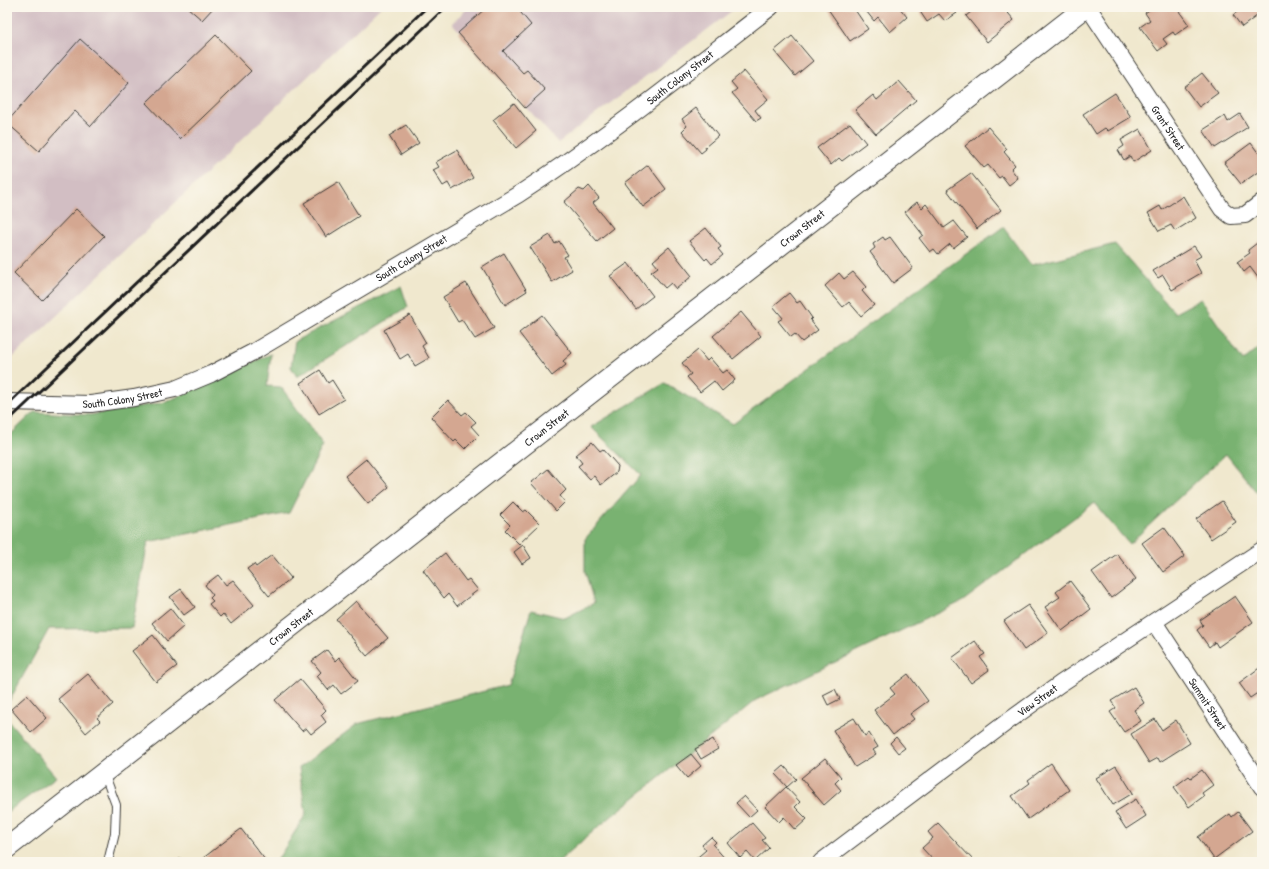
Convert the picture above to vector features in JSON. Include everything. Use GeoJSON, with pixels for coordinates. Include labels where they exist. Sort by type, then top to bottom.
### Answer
{"type":"FeatureCollection","features":[{"type":"Feature","properties":{"kind":"street","name":"South Colony Street"},"geometry":{"type":"LineString","coordinates":[[7,402],[91,404],[134,398],[175,389],[211,374],[262,347],[556,171],[605,136],[771,7]]}},
{"type":"Feature","properties":{"kind":"street","name":"Grant Street"},"geometry":{"type":"LineString","coordinates":[[1087,7],[1222,209],[1231,216],[1244,215],[1262,202]]}},
{"type":"Feature","properties":{"kind":"street","name":"Crown Street"},"geometry":{"type":"LineString","coordinates":[[7,848],[1087,7]]}},
{"type":"Feature","properties":{"kind":"street","name":"View Street"},"geometry":{"type":"LineString","coordinates":[[820,862],[1060,684],[1262,550]]}},
{"type":"Feature","properties":{"kind":"street","name":"Summit Street"},"geometry":{"type":"LineString","coordinates":[[1154,622],[1262,787]]}},
{"type":"Feature","properties":{"kind":"lane"},"geometry":{"type":"LineString","coordinates":[[104,773],[116,805],[115,833],[108,862]]}},
{"type":"Feature","properties":{"kind":"shaded area"},"geometry":{"type":"Polygon","coordinates":[[[7,7],[381,7],[7,363],[7,7]]]}},
{"type":"Feature","properties":{"kind":"shaded area"},"geometry":{"type":"Polygon","coordinates":[[[469,7],[737,7],[558,143],[452,23],[469,7]]]}},
{"type":"Feature","properties":{"kind":"green space"},"geometry":{"type":"Polygon","coordinates":[[[1003,227],[1031,265],[1115,244],[1175,313],[1201,299],[1243,361],[1262,345],[1262,499],[1226,454],[1129,544],[1094,503],[963,601],[756,700],[597,828],[558,862],[276,862],[306,814],[299,768],[357,724],[508,685],[531,610],[565,618],[594,603],[585,571],[585,539],[641,475],[591,427],[665,383],[733,424],[1003,227]]]}},
{"type":"Feature","properties":{"kind":"green space"},"geometry":{"type":"Polygon","coordinates":[[[401,286],[408,307],[297,377],[291,367],[295,341],[401,286]]]}},
{"type":"Feature","properties":{"kind":"green space"},"geometry":{"type":"Polygon","coordinates":[[[271,354],[267,386],[281,387],[323,445],[289,513],[148,542],[132,628],[49,629],[7,705],[7,438],[34,412],[90,415],[166,402],[271,354]]]}},
{"type":"Feature","properties":{"kind":"green space"},"geometry":{"type":"Polygon","coordinates":[[[7,719],[56,777],[7,812],[7,719]]]}},
{"type":"Feature","properties":{"kind":"building"},"geometry":{"type":"Polygon","coordinates":[[[187,7],[214,7],[202,20],[187,7]]]}},
{"type":"Feature","properties":{"kind":"building"},"geometry":{"type":"Polygon","coordinates":[[[487,7],[516,7],[531,25],[503,51],[523,73],[527,70],[545,90],[525,108],[458,33],[487,7]]]}},
{"type":"Feature","properties":{"kind":"building"},"geometry":{"type":"Polygon","coordinates":[[[831,7],[853,7],[868,29],[850,41],[828,9],[831,7]]]}},
{"type":"Feature","properties":{"kind":"building"},"geometry":{"type":"Polygon","coordinates":[[[863,7],[899,7],[907,17],[890,32],[878,17],[874,21],[863,7]]]}},
{"type":"Feature","properties":{"kind":"building"},"geometry":{"type":"Polygon","coordinates":[[[917,7],[953,7],[957,13],[945,21],[939,14],[927,22],[917,7]]]}},
{"type":"Feature","properties":{"kind":"building"},"geometry":{"type":"Polygon","coordinates":[[[977,7],[1003,7],[1014,20],[987,42],[966,16],[977,7]]]}},
{"type":"Feature","properties":{"kind":"building"},"geometry":{"type":"Polygon","coordinates":[[[1153,7],[1176,7],[1189,25],[1175,35],[1173,32],[1163,39],[1167,44],[1158,51],[1140,27],[1150,20],[1145,13],[1153,7]]]}},
{"type":"Feature","properties":{"kind":"building"},"geometry":{"type":"Polygon","coordinates":[[[1244,7],[1262,7],[1262,12],[1242,27],[1233,15],[1244,7]]]}},
{"type":"Feature","properties":{"kind":"building"},"geometry":{"type":"Polygon","coordinates":[[[216,35],[251,71],[180,139],[146,103],[216,35]]]}},
{"type":"Feature","properties":{"kind":"building"},"geometry":{"type":"Polygon","coordinates":[[[792,36],[813,61],[795,76],[774,51],[792,36]]]}},
{"type":"Feature","properties":{"kind":"building"},"geometry":{"type":"Polygon","coordinates":[[[80,39],[129,83],[91,126],[75,111],[39,151],[7,122],[80,39]]]}},
{"type":"Feature","properties":{"kind":"building"},"geometry":{"type":"Polygon","coordinates":[[[744,71],[768,99],[755,110],[761,118],[756,121],[732,93],[737,89],[731,82],[744,71]]]}},
{"type":"Feature","properties":{"kind":"building"},"geometry":{"type":"Polygon","coordinates":[[[1202,73],[1218,93],[1199,107],[1184,87],[1202,73]]]}},
{"type":"Feature","properties":{"kind":"building"},"geometry":{"type":"Polygon","coordinates":[[[899,81],[916,100],[876,134],[855,110],[873,95],[877,100],[899,81]]]}},
{"type":"Feature","properties":{"kind":"building"},"geometry":{"type":"Polygon","coordinates":[[[1115,93],[1131,117],[1108,131],[1105,128],[1096,134],[1083,114],[1115,93]]]}},
{"type":"Feature","properties":{"kind":"building"},"geometry":{"type":"Polygon","coordinates":[[[514,103],[536,131],[516,148],[493,120],[514,103]]]}},
{"type":"Feature","properties":{"kind":"building"},"geometry":{"type":"Polygon","coordinates":[[[696,108],[718,136],[705,147],[706,149],[701,153],[682,131],[687,126],[682,119],[696,108]]]}},
{"type":"Feature","properties":{"kind":"building"},"geometry":{"type":"Polygon","coordinates":[[[1240,114],[1248,127],[1215,148],[1203,130],[1225,116],[1228,122],[1240,114]]]}},
{"type":"Feature","properties":{"kind":"building"},"geometry":{"type":"Polygon","coordinates":[[[850,123],[866,143],[842,161],[839,158],[831,165],[817,148],[850,123]]]}},
{"type":"Feature","properties":{"kind":"building"},"geometry":{"type":"Polygon","coordinates":[[[406,125],[419,143],[401,155],[389,136],[406,125]]]}},
{"type":"Feature","properties":{"kind":"building"},"geometry":{"type":"Polygon","coordinates":[[[988,127],[1007,149],[1004,152],[1015,165],[1011,169],[1018,178],[1009,185],[1002,176],[999,178],[988,165],[984,168],[965,146],[988,127]]]}},
{"type":"Feature","properties":{"kind":"building"},"geometry":{"type":"Polygon","coordinates":[[[1140,129],[1152,150],[1133,162],[1130,156],[1124,160],[1118,150],[1124,146],[1121,140],[1140,129]]]}},
{"type":"Feature","properties":{"kind":"building"},"geometry":{"type":"Polygon","coordinates":[[[1251,143],[1262,158],[1262,169],[1241,184],[1224,163],[1251,143]]]}},
{"type":"Feature","properties":{"kind":"building"},"geometry":{"type":"Polygon","coordinates":[[[457,150],[473,178],[452,190],[448,183],[443,186],[433,170],[439,167],[436,162],[457,150]]]}},
{"type":"Feature","properties":{"kind":"building"},"geometry":{"type":"Polygon","coordinates":[[[648,165],[666,189],[643,207],[625,183],[648,165]]]}},
{"type":"Feature","properties":{"kind":"building"},"geometry":{"type":"Polygon","coordinates":[[[971,173],[1001,210],[977,229],[947,190],[971,173]]]}},
{"type":"Feature","properties":{"kind":"building"},"geometry":{"type":"Polygon","coordinates":[[[338,182],[359,216],[326,237],[304,203],[338,182]]]}},
{"type":"Feature","properties":{"kind":"building"},"geometry":{"type":"Polygon","coordinates":[[[589,186],[599,198],[593,203],[613,228],[597,241],[564,202],[579,189],[584,191],[589,186]]]}},
{"type":"Feature","properties":{"kind":"building"},"geometry":{"type":"Polygon","coordinates":[[[1183,196],[1196,218],[1175,231],[1171,225],[1159,231],[1148,213],[1160,206],[1162,210],[1183,196]]]}},
{"type":"Feature","properties":{"kind":"building"},"geometry":{"type":"Polygon","coordinates":[[[917,202],[922,208],[926,204],[944,228],[954,221],[967,237],[953,248],[950,244],[938,254],[934,249],[930,252],[919,238],[923,235],[905,212],[917,202]]]}},
{"type":"Feature","properties":{"kind":"building"},"geometry":{"type":"Polygon","coordinates":[[[76,209],[104,236],[42,300],[14,273],[76,209]]]}},
{"type":"Feature","properties":{"kind":"building"},"geometry":{"type":"Polygon","coordinates":[[[706,228],[721,247],[718,249],[723,255],[712,264],[707,258],[705,260],[689,241],[706,228]]]}},
{"type":"Feature","properties":{"kind":"building"},"geometry":{"type":"Polygon","coordinates":[[[550,235],[555,244],[559,241],[568,255],[564,257],[572,270],[552,282],[530,247],[550,235]]]}},
{"type":"Feature","properties":{"kind":"building"},"geometry":{"type":"Polygon","coordinates":[[[883,237],[885,240],[890,237],[913,268],[893,283],[870,252],[875,248],[873,244],[883,237]]]}},
{"type":"Feature","properties":{"kind":"building"},"geometry":{"type":"Polygon","coordinates":[[[1261,240],[1262,283],[1250,267],[1244,272],[1237,262],[1250,253],[1248,250],[1261,240]]]}},
{"type":"Feature","properties":{"kind":"building"},"geometry":{"type":"Polygon","coordinates":[[[1194,246],[1201,256],[1194,260],[1201,273],[1172,290],[1163,275],[1158,278],[1153,271],[1194,246]]]}},
{"type":"Feature","properties":{"kind":"building"},"geometry":{"type":"Polygon","coordinates":[[[669,247],[692,276],[676,289],[671,283],[665,288],[651,272],[658,267],[653,261],[669,247]]]}},
{"type":"Feature","properties":{"kind":"building"},"geometry":{"type":"Polygon","coordinates":[[[504,253],[527,291],[505,305],[482,267],[504,253]]]}},
{"type":"Feature","properties":{"kind":"building"},"geometry":{"type":"Polygon","coordinates":[[[628,263],[653,296],[636,309],[610,276],[628,263]]]}},
{"type":"Feature","properties":{"kind":"building"},"geometry":{"type":"Polygon","coordinates":[[[853,272],[866,287],[862,291],[874,305],[861,316],[849,302],[843,307],[825,286],[839,273],[844,279],[853,272]]]}},
{"type":"Feature","properties":{"kind":"building"},"geometry":{"type":"Polygon","coordinates":[[[466,283],[494,328],[475,339],[462,320],[458,322],[443,297],[466,283]]]}},
{"type":"Feature","properties":{"kind":"building"},"geometry":{"type":"Polygon","coordinates":[[[789,293],[797,303],[800,301],[812,318],[810,320],[818,330],[802,342],[795,334],[791,337],[778,321],[783,318],[773,306],[789,293]]]}},
{"type":"Feature","properties":{"kind":"building"},"geometry":{"type":"Polygon","coordinates":[[[741,312],[761,336],[733,359],[713,336],[741,312]]]}},
{"type":"Feature","properties":{"kind":"building"},"geometry":{"type":"Polygon","coordinates":[[[410,315],[426,343],[422,346],[429,358],[415,366],[408,354],[400,359],[384,330],[410,315]]]}},
{"type":"Feature","properties":{"kind":"building"},"geometry":{"type":"Polygon","coordinates":[[[542,315],[572,353],[563,361],[566,365],[552,376],[519,333],[542,315]]]}},
{"type":"Feature","properties":{"kind":"building"},"geometry":{"type":"Polygon","coordinates":[[[698,350],[707,361],[710,358],[723,373],[727,370],[735,380],[722,391],[714,381],[700,392],[687,377],[691,374],[682,363],[698,350]]]}},
{"type":"Feature","properties":{"kind":"building"},"geometry":{"type":"Polygon","coordinates":[[[320,370],[328,383],[332,380],[344,399],[319,414],[300,383],[320,370]]]}},
{"type":"Feature","properties":{"kind":"building"},"geometry":{"type":"Polygon","coordinates":[[[448,400],[462,415],[466,412],[476,422],[471,426],[479,435],[465,449],[456,440],[454,442],[431,417],[448,400]]]}},
{"type":"Feature","properties":{"kind":"building"},"geometry":{"type":"Polygon","coordinates":[[[592,442],[600,451],[603,449],[618,466],[617,472],[601,485],[594,476],[590,479],[578,466],[582,463],[576,455],[592,442]]]}},
{"type":"Feature","properties":{"kind":"building"},"geometry":{"type":"Polygon","coordinates":[[[366,459],[389,487],[368,504],[345,476],[366,459]]]}},
{"type":"Feature","properties":{"kind":"building"},"geometry":{"type":"Polygon","coordinates":[[[548,469],[566,490],[560,496],[565,502],[556,511],[531,483],[548,469]]]}},
{"type":"Feature","properties":{"kind":"building"},"geometry":{"type":"Polygon","coordinates":[[[1222,501],[1236,522],[1211,539],[1196,519],[1222,501]]]}},
{"type":"Feature","properties":{"kind":"building"},"geometry":{"type":"Polygon","coordinates":[[[513,502],[523,512],[526,510],[540,524],[519,544],[505,530],[510,525],[500,515],[513,502]]]}},
{"type":"Feature","properties":{"kind":"building"},"geometry":{"type":"Polygon","coordinates":[[[1164,527],[1185,556],[1163,572],[1142,543],[1164,527]]]}},
{"type":"Feature","properties":{"kind":"building"},"geometry":{"type":"Polygon","coordinates":[[[523,545],[531,558],[522,564],[514,552],[523,545]]]}},
{"type":"Feature","properties":{"kind":"building"},"geometry":{"type":"Polygon","coordinates":[[[445,553],[466,581],[469,579],[478,590],[457,606],[448,594],[444,598],[423,570],[445,553]]]}},
{"type":"Feature","properties":{"kind":"building"},"geometry":{"type":"Polygon","coordinates":[[[1117,554],[1136,579],[1111,598],[1092,572],[1117,554]]]}},
{"type":"Feature","properties":{"kind":"building"},"geometry":{"type":"Polygon","coordinates":[[[272,555],[291,578],[269,596],[247,569],[254,564],[256,567],[272,555]]]}},
{"type":"Feature","properties":{"kind":"building"},"geometry":{"type":"Polygon","coordinates":[[[218,575],[226,585],[233,580],[254,605],[231,624],[223,614],[220,617],[209,604],[213,601],[210,598],[213,595],[205,585],[218,575]]]}},
{"type":"Feature","properties":{"kind":"building"},"geometry":{"type":"Polygon","coordinates":[[[1070,581],[1091,609],[1062,631],[1045,607],[1060,597],[1056,592],[1070,581]]]}},
{"type":"Feature","properties":{"kind":"building"},"geometry":{"type":"Polygon","coordinates":[[[181,589],[195,607],[184,615],[170,597],[181,589]]]}},
{"type":"Feature","properties":{"kind":"building"},"geometry":{"type":"Polygon","coordinates":[[[1235,596],[1253,622],[1218,647],[1215,642],[1209,647],[1197,630],[1203,625],[1200,620],[1235,596]]]}},
{"type":"Feature","properties":{"kind":"building"},"geometry":{"type":"Polygon","coordinates":[[[356,601],[388,638],[367,656],[336,619],[356,601]]]}},
{"type":"Feature","properties":{"kind":"building"},"geometry":{"type":"Polygon","coordinates":[[[1028,605],[1048,633],[1024,650],[1004,621],[1028,605]]]}},
{"type":"Feature","properties":{"kind":"building"},"geometry":{"type":"Polygon","coordinates":[[[170,608],[184,626],[167,641],[152,623],[170,608]]]}},
{"type":"Feature","properties":{"kind":"building"},"geometry":{"type":"Polygon","coordinates":[[[153,635],[177,666],[156,682],[132,651],[153,635]]]}},
{"type":"Feature","properties":{"kind":"building"},"geometry":{"type":"Polygon","coordinates":[[[975,641],[985,654],[980,657],[989,670],[971,683],[952,658],[975,641]]]}},
{"type":"Feature","properties":{"kind":"building"},"geometry":{"type":"Polygon","coordinates":[[[327,650],[335,661],[339,657],[358,681],[341,694],[334,685],[328,690],[317,676],[321,672],[312,661],[327,650]]]}},
{"type":"Feature","properties":{"kind":"building"},"geometry":{"type":"Polygon","coordinates":[[[1262,666],[1262,695],[1259,692],[1250,698],[1239,683],[1262,666]]]}},
{"type":"Feature","properties":{"kind":"building"},"geometry":{"type":"Polygon","coordinates":[[[88,674],[113,704],[97,718],[100,721],[86,733],[58,699],[88,674]]]}},
{"type":"Feature","properties":{"kind":"building"},"geometry":{"type":"Polygon","coordinates":[[[908,674],[928,701],[910,714],[914,719],[893,735],[874,710],[895,694],[890,688],[908,674]]]}},
{"type":"Feature","properties":{"kind":"building"},"geometry":{"type":"Polygon","coordinates":[[[300,679],[326,710],[321,715],[326,722],[311,734],[306,728],[302,731],[275,700],[300,679]]]}},
{"type":"Feature","properties":{"kind":"building"},"geometry":{"type":"Polygon","coordinates":[[[1134,687],[1144,703],[1134,710],[1141,721],[1124,732],[1110,712],[1116,708],[1111,701],[1134,687]]]}},
{"type":"Feature","properties":{"kind":"building"},"geometry":{"type":"Polygon","coordinates":[[[835,689],[840,699],[828,705],[823,695],[835,689]]]}},
{"type":"Feature","properties":{"kind":"building"},"geometry":{"type":"Polygon","coordinates":[[[27,695],[47,718],[31,732],[11,709],[27,695]]]}},
{"type":"Feature","properties":{"kind":"building"},"geometry":{"type":"Polygon","coordinates":[[[854,718],[865,736],[869,733],[878,747],[873,750],[876,754],[855,767],[833,730],[854,718]]]}},
{"type":"Feature","properties":{"kind":"building"},"geometry":{"type":"Polygon","coordinates":[[[1155,719],[1162,730],[1176,720],[1190,743],[1160,762],[1158,758],[1149,763],[1131,734],[1155,719]]]}},
{"type":"Feature","properties":{"kind":"building"},"geometry":{"type":"Polygon","coordinates":[[[896,737],[905,748],[898,753],[890,743],[896,737]]]}},
{"type":"Feature","properties":{"kind":"building"},"geometry":{"type":"Polygon","coordinates":[[[713,739],[718,749],[701,759],[695,749],[713,739]]]}},
{"type":"Feature","properties":{"kind":"building"},"geometry":{"type":"Polygon","coordinates":[[[691,754],[701,766],[687,778],[676,765],[691,754]]]}},
{"type":"Feature","properties":{"kind":"building"},"geometry":{"type":"Polygon","coordinates":[[[825,758],[841,777],[835,783],[841,790],[824,805],[801,778],[825,758]]]}},
{"type":"Feature","properties":{"kind":"building"},"geometry":{"type":"Polygon","coordinates":[[[1051,763],[1069,790],[1028,819],[1012,796],[1030,783],[1028,780],[1051,763]]]}},
{"type":"Feature","properties":{"kind":"building"},"geometry":{"type":"Polygon","coordinates":[[[784,766],[796,779],[787,787],[775,774],[784,766]]]}},
{"type":"Feature","properties":{"kind":"building"},"geometry":{"type":"Polygon","coordinates":[[[1116,766],[1133,793],[1113,805],[1096,778],[1116,766]]]}},
{"type":"Feature","properties":{"kind":"building"},"geometry":{"type":"Polygon","coordinates":[[[1202,770],[1213,785],[1202,793],[1204,796],[1189,807],[1174,787],[1189,776],[1191,778],[1202,770]]]}},
{"type":"Feature","properties":{"kind":"building"},"geometry":{"type":"Polygon","coordinates":[[[786,787],[800,802],[795,807],[807,819],[795,830],[784,817],[779,822],[765,807],[786,787]]]}},
{"type":"Feature","properties":{"kind":"building"},"geometry":{"type":"Polygon","coordinates":[[[744,796],[757,810],[749,817],[736,803],[744,796]]]}},
{"type":"Feature","properties":{"kind":"building"},"geometry":{"type":"Polygon","coordinates":[[[1136,799],[1146,816],[1126,829],[1115,812],[1136,799]]]}},
{"type":"Feature","properties":{"kind":"building"},"geometry":{"type":"Polygon","coordinates":[[[1238,812],[1252,831],[1214,859],[1198,837],[1230,814],[1232,817],[1238,812]]]}},
{"type":"Feature","properties":{"kind":"building"},"geometry":{"type":"Polygon","coordinates":[[[752,823],[765,838],[762,840],[769,848],[755,861],[747,852],[740,858],[728,843],[752,823]]]}},
{"type":"Feature","properties":{"kind":"building"},"geometry":{"type":"Polygon","coordinates":[[[938,823],[973,860],[971,862],[935,862],[922,848],[933,838],[928,832],[938,823]]]}},
{"type":"Feature","properties":{"kind":"building"},"geometry":{"type":"Polygon","coordinates":[[[241,829],[266,861],[265,862],[198,862],[241,829]]]}},
{"type":"Feature","properties":{"kind":"building"},"geometry":{"type":"Polygon","coordinates":[[[711,837],[716,842],[713,845],[728,862],[692,862],[706,850],[702,845],[711,837]]]}},
{"type":"Feature","properties":{"kind":"building"},"geometry":{"type":"Polygon","coordinates":[[[181,858],[184,862],[175,862],[181,858]]]}},
{"type":"Feature","properties":{"kind":"railway"},"geometry":{"type":"LineString","coordinates":[[7,405],[427,7]]}},
{"type":"Feature","properties":{"kind":"railway"},"geometry":{"type":"LineString","coordinates":[[7,422],[446,7]]}}]}
